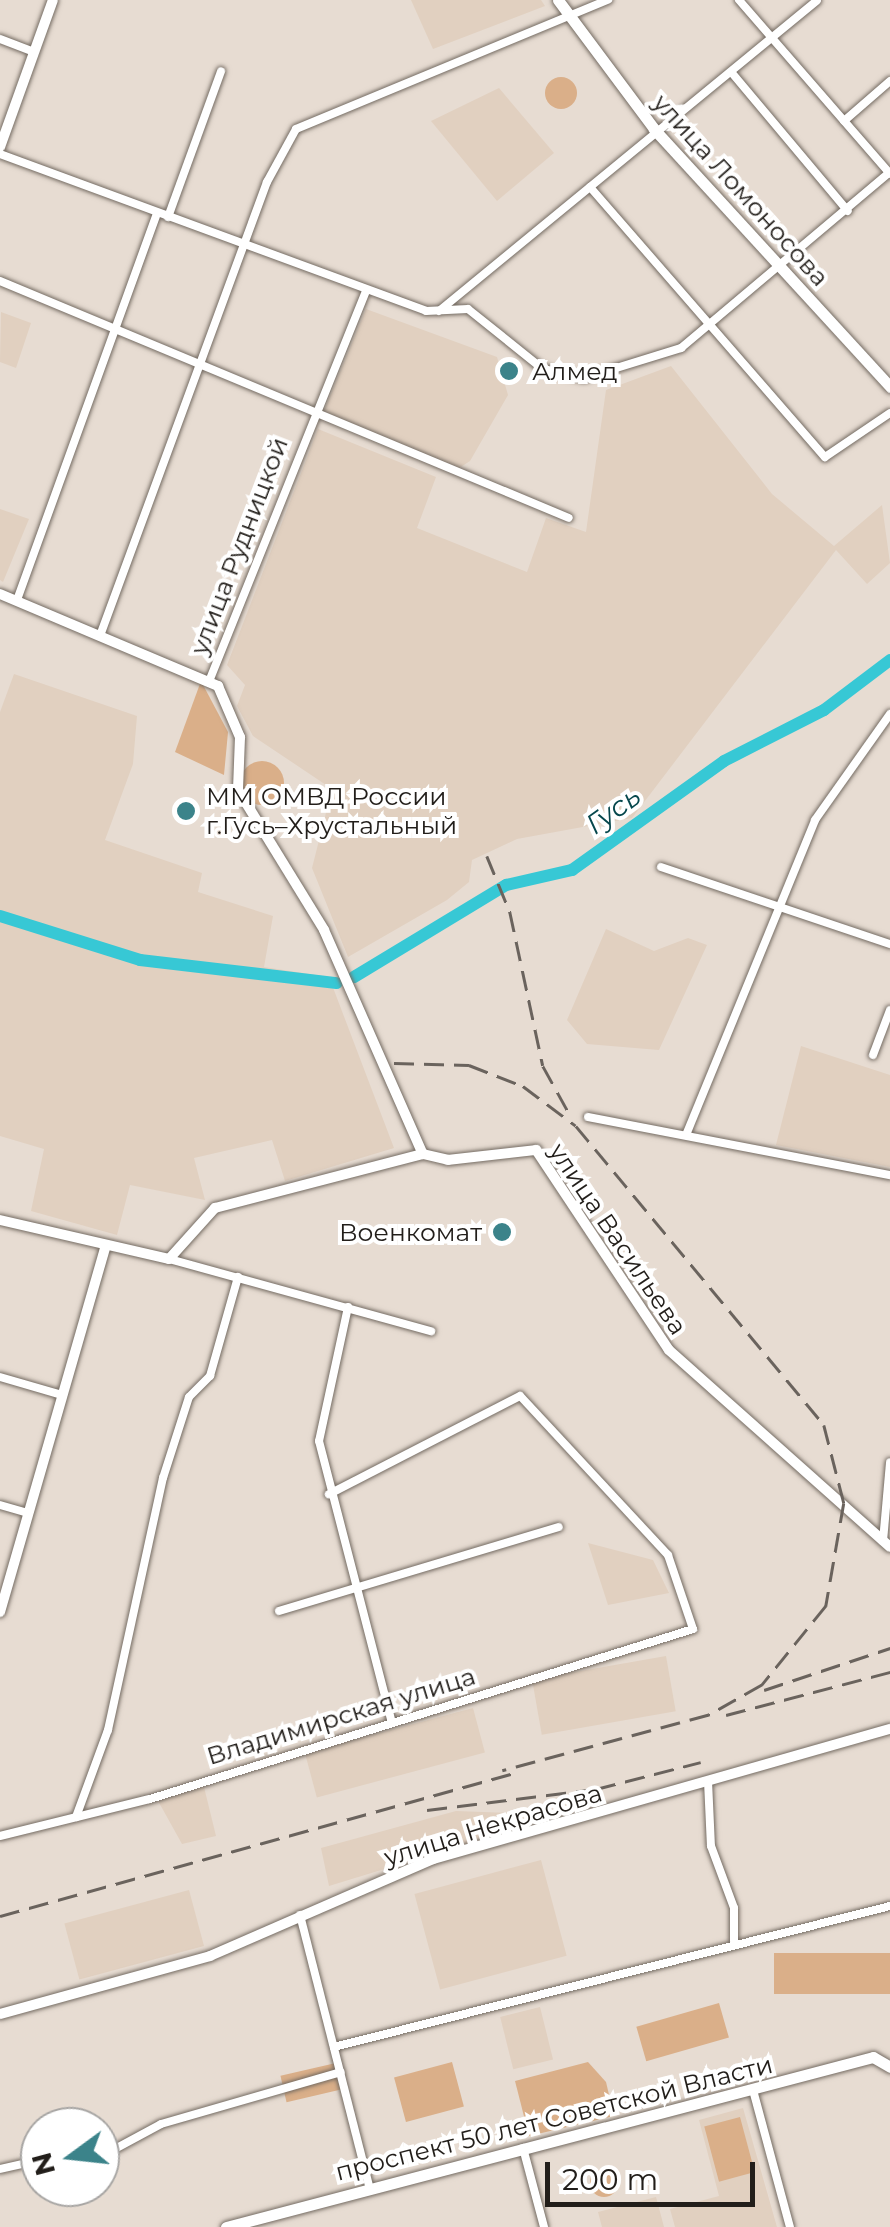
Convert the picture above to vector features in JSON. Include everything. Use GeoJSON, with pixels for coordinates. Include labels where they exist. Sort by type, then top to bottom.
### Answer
{"type":"FeatureCollection","features":[{"type":"Feature","properties":{"kind":"main road","name":"улица Ломоносова"},"geometry":{"type":"LineString","coordinates":[[558,0],[654,129],[890,386]]}},
{"type":"Feature","properties":{"kind":"main road","name":"проспект 50 лет Советской Власти"},"geometry":{"type":"LineString","coordinates":[[226,2227],[873,2057],[890,2067]]}},
{"type":"Feature","properties":{"kind":"street"},"geometry":{"type":"LineString","coordinates":[[52,0],[0,151],[366,291],[439,311],[468,309],[544,369],[584,378],[670,353],[710,326],[890,174],[739,0]]}},
{"type":"Feature","properties":{"kind":"street"},"geometry":{"type":"LineString","coordinates":[[101,633],[278,156],[315,118],[608,0]]}},
{"type":"Feature","properties":{"kind":"street"},"geometry":{"type":"LineString","coordinates":[[439,311],[654,129],[774,40],[818,0]]}},
{"type":"Feature","properties":{"kind":"street"},"geometry":{"type":"LineString","coordinates":[[0,39],[34,52]]}},
{"type":"Feature","properties":{"kind":"street"},"geometry":{"type":"LineString","coordinates":[[168,217],[222,71]]}},
{"type":"Feature","properties":{"kind":"street"},"geometry":{"type":"LineString","coordinates":[[732,73],[848,211]]}},
{"type":"Feature","properties":{"kind":"street"},"geometry":{"type":"LineString","coordinates":[[844,121],[890,82]]}},
{"type":"Feature","properties":{"kind":"street"},"geometry":{"type":"LineString","coordinates":[[590,187],[825,457],[890,414]]}},
{"type":"Feature","properties":{"kind":"street"},"geometry":{"type":"LineString","coordinates":[[17,600],[157,214]]}},
{"type":"Feature","properties":{"kind":"street"},"geometry":{"type":"LineString","coordinates":[[0,280],[204,360],[313,408],[319,421],[570,518]]}},
{"type":"Feature","properties":{"kind":"street","name":"улица Рудницкой"},"geometry":{"type":"LineString","coordinates":[[366,291],[313,408],[210,679],[240,737],[238,790],[343,970],[423,1154]]}},
{"type":"Feature","properties":{"kind":"street"},"geometry":{"type":"LineString","coordinates":[[0,594],[210,679]]}},
{"type":"Feature","properties":{"kind":"street"},"geometry":{"type":"LineString","coordinates":[[686,1135],[786,905],[815,820],[890,714]]}},
{"type":"Feature","properties":{"kind":"street"},"geometry":{"type":"LineString","coordinates":[[661,867],[786,905],[890,944]]}},
{"type":"Feature","properties":{"kind":"street"},"geometry":{"type":"LineString","coordinates":[[872,1055],[890,1010]]}},
{"type":"Feature","properties":{"kind":"street"},"geometry":{"type":"LineString","coordinates":[[588,1116],[890,1175]]}},
{"type":"Feature","properties":{"kind":"street","name":"улица Васильева"},"geometry":{"type":"LineString","coordinates":[[423,1154],[448,1160],[536,1150],[668,1350],[886,1544]]}},
{"type":"Feature","properties":{"kind":"street"},"geometry":{"type":"LineString","coordinates":[[169,1259],[215,1208],[423,1154]]}},
{"type":"Feature","properties":{"kind":"street"},"geometry":{"type":"LineString","coordinates":[[0,1220],[104,1248],[169,1259],[432,1331]]}},
{"type":"Feature","properties":{"kind":"street"},"geometry":{"type":"LineString","coordinates":[[0,1612],[104,1248]]}},
{"type":"Feature","properties":{"kind":"street"},"geometry":{"type":"LineString","coordinates":[[76,1817],[108,1730],[163,1478],[189,1396],[210,1376],[238,1277]]}},
{"type":"Feature","properties":{"kind":"street"},"geometry":{"type":"LineString","coordinates":[[348,1306],[319,1441],[350,1588],[391,1720]]}},
{"type":"Feature","properties":{"kind":"street"},"geometry":{"type":"LineString","coordinates":[[0,1378],[62,1395]]}},
{"type":"Feature","properties":{"kind":"street","name":"Владимирская улица"},"geometry":{"type":"LineString","coordinates":[[0,1836],[76,1817],[693,1629],[668,1555],[520,1396],[329,1494]]}},
{"type":"Feature","properties":{"kind":"street"},"geometry":{"type":"LineString","coordinates":[[886,1544],[890,1462]]}},
{"type":"Feature","properties":{"kind":"street"},"geometry":{"type":"LineString","coordinates":[[0,1505],[28,1513]]}},
{"type":"Feature","properties":{"kind":"street"},"geometry":{"type":"LineString","coordinates":[[279,1611],[559,1527]]}},
{"type":"Feature","properties":{"kind":"street","name":"улица Некрасова"},"geometry":{"type":"LineString","coordinates":[[0,2014],[210,1956],[433,1860],[890,1729]]}},
{"type":"Feature","properties":{"kind":"street"},"geometry":{"type":"LineString","coordinates":[[708,1781],[710,1846],[734,1908],[734,1941]]}},
{"type":"Feature","properties":{"kind":"street"},"geometry":{"type":"LineString","coordinates":[[334,2048],[734,1941],[890,1906]]}},
{"type":"Feature","properties":{"kind":"street"},"geometry":{"type":"LineString","coordinates":[[300,1915],[370,2189]]}},
{"type":"Feature","properties":{"kind":"street"},"geometry":{"type":"LineString","coordinates":[[120,2146],[161,2124],[341,2072]]}},
{"type":"Feature","properties":{"kind":"street"},"geometry":{"type":"LineString","coordinates":[[753,2090],[790,2227]]}},
{"type":"Feature","properties":{"kind":"street"},"geometry":{"type":"LineString","coordinates":[[523,2148],[544,2227]]}},
{"type":"Feature","properties":{"kind":"shaded area"},"geometry":{"type":"Polygon","coordinates":[[[411,0],[541,0],[545,6],[433,49],[411,0]]]}},
{"type":"Feature","properties":{"kind":"shaded area"},"geometry":{"type":"Polygon","coordinates":[[[561,77],[572,82],[577,93],[572,104],[561,109],[550,104],[545,93],[550,82],[561,77]]]}},
{"type":"Feature","properties":{"kind":"shaded area"},"geometry":{"type":"Polygon","coordinates":[[[499,88],[554,153],[497,201],[431,121],[499,88]]]}},
{"type":"Feature","properties":{"kind":"shaded area"},"geometry":{"type":"Polygon","coordinates":[[[366,309],[497,357],[508,395],[470,461],[456,470],[324,411],[366,309]]]}},
{"type":"Feature","properties":{"kind":"shaded area"},"geometry":{"type":"Polygon","coordinates":[[[1,312],[31,323],[16,368],[0,362],[1,312]]]}},
{"type":"Feature","properties":{"kind":"shaded area"},"geometry":{"type":"Polygon","coordinates":[[[671,366],[772,494],[834,546],[882,505],[890,563],[867,584],[836,550],[632,818],[517,839],[472,860],[469,882],[447,900],[348,957],[312,868],[332,789],[253,736],[237,706],[245,685],[227,665],[318,429],[436,477],[417,528],[527,572],[546,518],[586,532],[606,390],[671,366]]]}},
{"type":"Feature","properties":{"kind":"shaded area"},"geometry":{"type":"Polygon","coordinates":[[[0,509],[29,519],[3,582],[0,580],[0,509]]]}},
{"type":"Feature","properties":{"kind":"shaded area"},"geometry":{"type":"Polygon","coordinates":[[[14,674],[137,716],[133,764],[105,840],[202,873],[198,892],[273,916],[264,967],[329,977],[394,1148],[285,1181],[272,1140],[194,1158],[205,1200],[130,1185],[117,1235],[31,1211],[44,1149],[0,1136],[0,712],[14,674]]]}},
{"type":"Feature","properties":{"kind":"shaded area"},"geometry":{"type":"Polygon","coordinates":[[[201,681],[228,732],[224,775],[175,752],[201,681]]]}},
{"type":"Feature","properties":{"kind":"shaded area"},"geometry":{"type":"Polygon","coordinates":[[[262,761],[278,767],[284,783],[278,799],[262,805],[246,799],[240,783],[246,767],[262,761]]]}},
{"type":"Feature","properties":{"kind":"shaded area"},"geometry":{"type":"Polygon","coordinates":[[[606,929],[654,951],[688,938],[707,945],[659,1050],[587,1044],[567,1020],[606,929]]]}},
{"type":"Feature","properties":{"kind":"shaded area"},"geometry":{"type":"Polygon","coordinates":[[[801,1046],[890,1075],[890,1167],[776,1145],[801,1046]]]}},
{"type":"Feature","properties":{"kind":"shaded area"},"geometry":{"type":"Polygon","coordinates":[[[588,1543],[653,1560],[669,1593],[608,1605],[588,1543]]]}},
{"type":"Feature","properties":{"kind":"shaded area"},"geometry":{"type":"Polygon","coordinates":[[[666,1656],[676,1711],[542,1735],[532,1680],[666,1656]]]}},
{"type":"Feature","properties":{"kind":"shaded area"},"geometry":{"type":"Polygon","coordinates":[[[473,1708],[485,1752],[317,1797],[305,1753],[473,1708]]]}},
{"type":"Feature","properties":{"kind":"shaded area"},"geometry":{"type":"Polygon","coordinates":[[[204,1787],[216,1836],[182,1844],[157,1799],[204,1787]]]}},
{"type":"Feature","properties":{"kind":"shaded area"},"geometry":{"type":"Polygon","coordinates":[[[456,1811],[512,1813],[515,1829],[329,1886],[321,1848],[456,1811]]]}},
{"type":"Feature","properties":{"kind":"shaded area"},"geometry":{"type":"Polygon","coordinates":[[[541,1860],[567,1956],[440,1990],[414,1894],[541,1860]]]}},
{"type":"Feature","properties":{"kind":"shaded area"},"geometry":{"type":"Polygon","coordinates":[[[189,1890],[204,1946],[79,1979],[64,1923],[189,1890]]]}},
{"type":"Feature","properties":{"kind":"shaded area"},"geometry":{"type":"Polygon","coordinates":[[[774,1953],[890,1953],[890,1994],[774,1994],[774,1953]]]}},
{"type":"Feature","properties":{"kind":"shaded area"},"geometry":{"type":"Polygon","coordinates":[[[719,2003],[729,2038],[646,2061],[636,2027],[719,2003]]]}},
{"type":"Feature","properties":{"kind":"shaded area"},"geometry":{"type":"Polygon","coordinates":[[[540,2007],[553,2059],[513,2069],[500,2017],[540,2007]]]}},
{"type":"Feature","properties":{"kind":"shaded area"},"geometry":{"type":"Polygon","coordinates":[[[452,2062],[464,2106],[406,2122],[394,2078],[452,2062]]]}},
{"type":"Feature","properties":{"kind":"shaded area"},"geometry":{"type":"Polygon","coordinates":[[[588,2062],[606,2082],[614,2116],[529,2136],[515,2081],[588,2062]]]}},
{"type":"Feature","properties":{"kind":"shaded area"},"geometry":{"type":"Polygon","coordinates":[[[336,2063],[342,2089],[287,2102],[280,2076],[336,2063]]]}},
{"type":"Feature","properties":{"kind":"shaded area"},"geometry":{"type":"Polygon","coordinates":[[[743,2108],[777,2227],[675,2227],[670,2209],[719,2196],[699,2120],[743,2108]]]}},
{"type":"Feature","properties":{"kind":"shaded area"},"geometry":{"type":"Polygon","coordinates":[[[740,2117],[755,2172],[719,2182],[704,2127],[740,2117]]]}},
{"type":"Feature","properties":{"kind":"shaded area"},"geometry":{"type":"Polygon","coordinates":[[[604,2169],[614,2173],[618,2183],[614,2193],[604,2197],[594,2193],[590,2183],[594,2173],[604,2169]]]}},
{"type":"Feature","properties":{"kind":"shaded area"},"geometry":{"type":"Polygon","coordinates":[[[656,2197],[664,2227],[602,2227],[598,2212],[656,2197]]]}},
{"type":"Feature","properties":{"kind":"waterway","name":"Гусь"},"geometry":{"type":"LineString","coordinates":[[354,977],[506,885],[572,870],[724,761],[824,710],[890,660]]}},
{"type":"Feature","properties":{"kind":"waterway","name":"Гусь"},"geometry":{"type":"LineString","coordinates":[[0,916],[140,960],[337,983]]}},
{"type":"Feature","properties":{"kind":"railway"},"geometry":{"type":"LineString","coordinates":[[487,856],[510,912],[543,1066],[570,1115]]}},
{"type":"Feature","properties":{"kind":"railway"},"geometry":{"type":"LineString","coordinates":[[394,1063],[469,1065],[523,1086],[576,1126],[824,1425],[844,1503],[826,1606],[762,1685],[709,1715],[502,1771]]}},
{"type":"Feature","properties":{"kind":"railway"},"geometry":{"type":"LineString","coordinates":[[764,1690],[890,1648]]}},
{"type":"Feature","properties":{"kind":"railway"},"geometry":{"type":"LineString","coordinates":[[726,1715],[890,1672]]}},
{"type":"Feature","properties":{"kind":"railway"},"geometry":{"type":"LineString","coordinates":[[427,1810],[596,1789],[701,1762]]}},
{"type":"Feature","properties":{"kind":"railway"},"geometry":{"type":"LineString","coordinates":[[0,1916],[518,1772]]}},
{"type":"Feature","properties":{"kind":"place","name":"Алмед"},"geometry":{"type":"Point","coordinates":[509,371]}},
{"type":"Feature","properties":{"kind":"place","name":"ММ ОМВД России г.Гусь–Хрустальный"},"geometry":{"type":"Point","coordinates":[186,811]}},
{"type":"Feature","properties":{"kind":"place","name":"Военкомат"},"geometry":{"type":"Point","coordinates":[502,1232]}}]}
